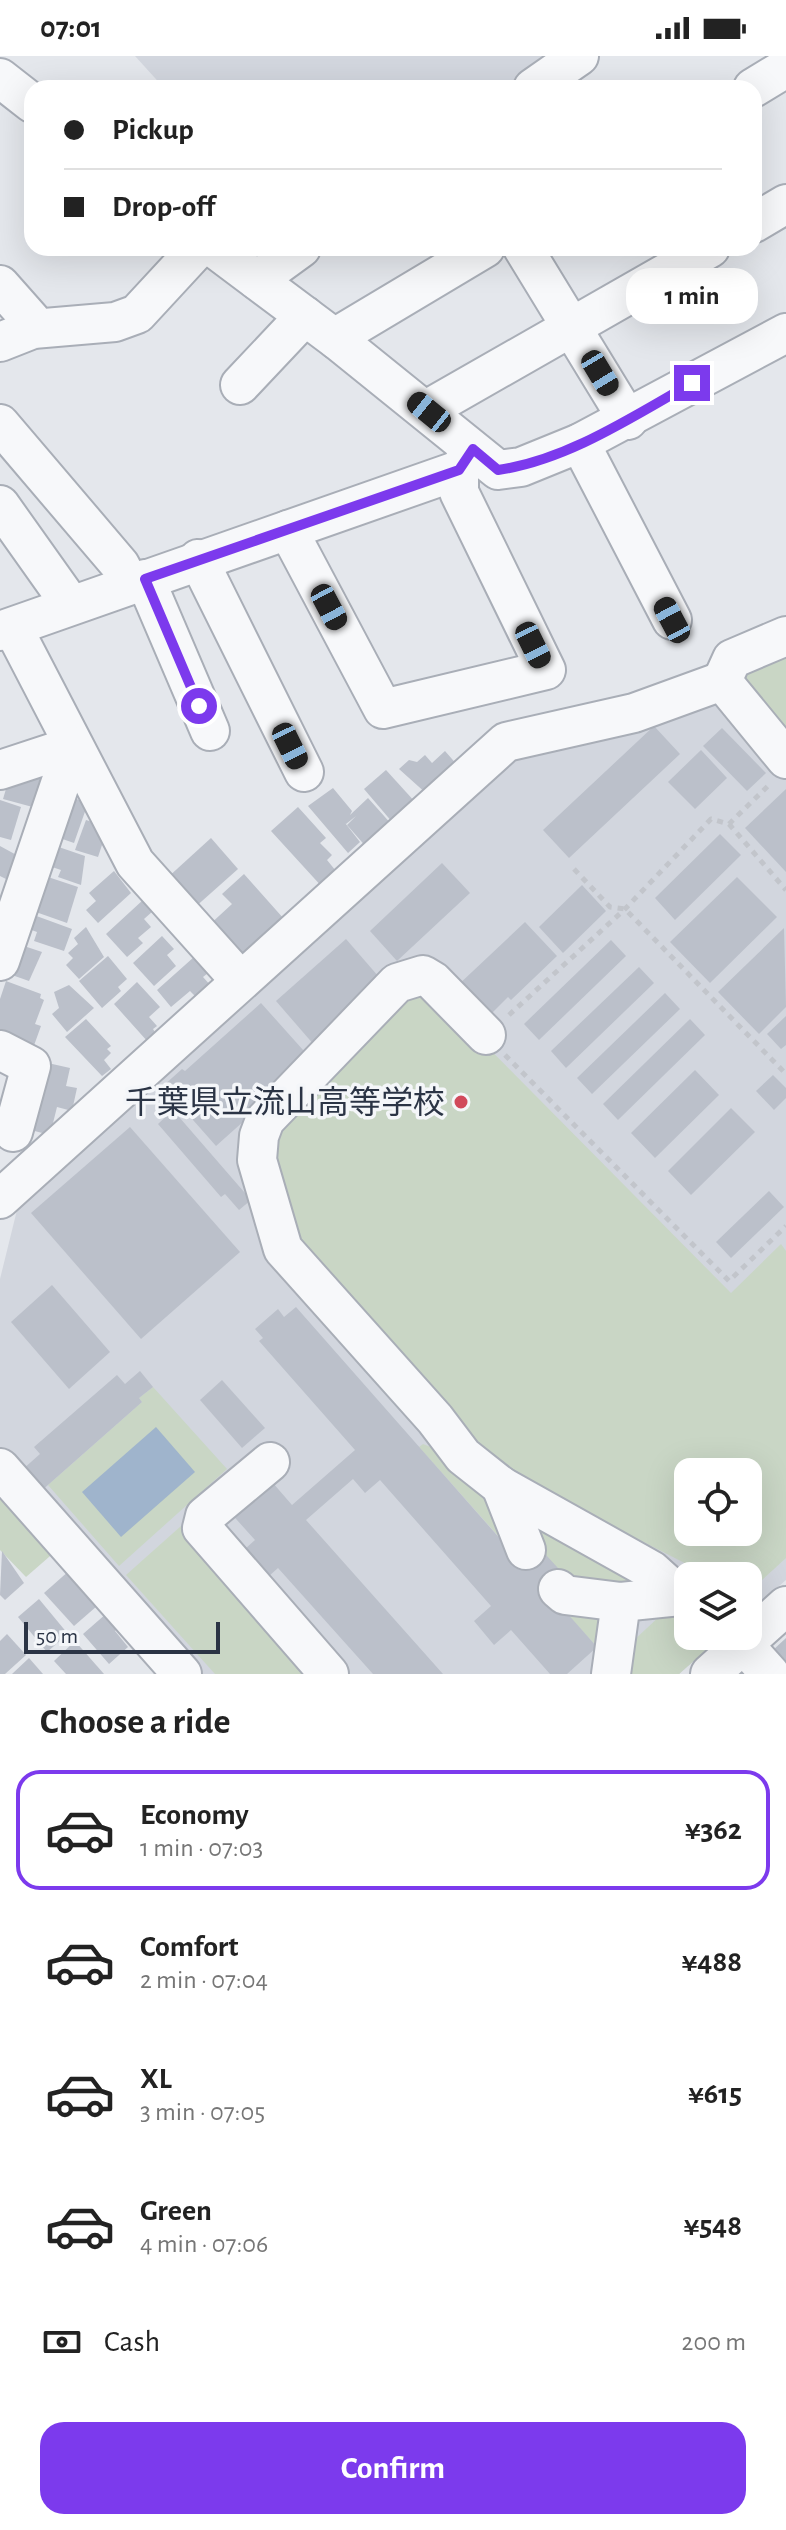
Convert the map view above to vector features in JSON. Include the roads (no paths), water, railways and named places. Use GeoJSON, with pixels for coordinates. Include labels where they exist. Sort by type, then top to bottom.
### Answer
{"type":"FeatureCollection","features":[{"type":"Feature","properties":{"kind":"street"},"geometry":{"type":"LineString","coordinates":[[544,80],[579,56]]}},
{"type":"Feature","properties":{"kind":"street"},"geometry":{"type":"LineString","coordinates":[[762,83],[786,68]]}},
{"type":"Feature","properties":{"kind":"street"},"geometry":{"type":"LineString","coordinates":[[0,78],[24,97]]}},
{"type":"Feature","properties":{"kind":"street"},"geometry":{"type":"LineString","coordinates":[[762,218],[786,204]]}},
{"type":"Feature","properties":{"kind":"street"},"geometry":{"type":"LineString","coordinates":[[16,336],[115,322],[137,314],[191,256]]}},
{"type":"Feature","properties":{"kind":"street"},"geometry":{"type":"LineString","coordinates":[[225,256],[429,412],[466,459],[498,470],[521,467],[580,443],[786,333]]}},
{"type":"Feature","properties":{"kind":"street"},"geometry":{"type":"LineString","coordinates":[[257,280],[290,256]]}},
{"type":"Feature","properties":{"kind":"street"},"geometry":{"type":"LineString","coordinates":[[337,340],[341,334],[472,256]]}},
{"type":"Feature","properties":{"kind":"street"},"geometry":{"type":"LineString","coordinates":[[528,256],[628,420]]}},
{"type":"Feature","properties":{"kind":"street"},"geometry":{"type":"LineString","coordinates":[[429,412],[435,405],[696,256]]}},
{"type":"Feature","properties":{"kind":"street"},"geometry":{"type":"LineString","coordinates":[[0,285],[31,320],[16,336]]}},
{"type":"Feature","properties":{"kind":"street"},"geometry":{"type":"LineString","coordinates":[[240,385],[305,316]]}},
{"type":"Feature","properties":{"kind":"street"},"geometry":{"type":"LineString","coordinates":[[0,424],[137,581],[210,731]]}},
{"type":"Feature","properties":{"kind":"street"},"geometry":{"type":"LineString","coordinates":[[580,443],[672,620]]}},
{"type":"Feature","properties":{"kind":"street"},"geometry":{"type":"LineString","coordinates":[[240,980],[135,863],[7,629],[198,559],[288,530],[466,459]]}},
{"type":"Feature","properties":{"kind":"street"},"geometry":{"type":"LineString","coordinates":[[288,530],[383,709],[546,670],[459,492],[466,459]]}},
{"type":"Feature","properties":{"kind":"street"},"geometry":{"type":"LineString","coordinates":[[0,505],[71,605]]}},
{"type":"Feature","properties":{"kind":"street"},"geometry":{"type":"LineString","coordinates":[[198,559],[304,772]]}},
{"type":"Feature","properties":{"kind":"street"},"geometry":{"type":"LineString","coordinates":[[1,1197],[506,742],[634,713],[722,681],[732,659],[786,636]]}},
{"type":"Feature","properties":{"kind":"street"},"geometry":{"type":"LineString","coordinates":[[722,681],[780,770]]}},
{"type":"Feature","properties":{"kind":"street"},"geometry":{"type":"LineString","coordinates":[[0,770],[73,746]]}},
{"type":"Feature","properties":{"kind":"street"},"geometry":{"type":"LineString","coordinates":[[4,938],[73,746]]}},
{"type":"Feature","properties":{"kind":"street"},"geometry":{"type":"LineString","coordinates":[[486,1035],[433,981],[423,975],[397,983],[265,1120],[259,1136],[257,1160],[283,1249],[435,1419],[463,1456],[501,1486],[651,1570],[674,1590]]}},
{"type":"Feature","properties":{"kind":"street"},"geometry":{"type":"LineString","coordinates":[[0,1050],[31,1066],[6,1129],[1,1197]]}},
{"type":"Feature","properties":{"kind":"street"},"geometry":{"type":"LineString","coordinates":[[270,1462],[205,1516],[202,1528],[329,1674]]}},
{"type":"Feature","properties":{"kind":"street"},"geometry":{"type":"LineString","coordinates":[[0,1468],[182,1674]]}},
{"type":"Feature","properties":{"kind":"street"},"geometry":{"type":"LineString","coordinates":[[501,1486],[526,1550]]}},
{"type":"Feature","properties":{"kind":"street"},"geometry":{"type":"LineString","coordinates":[[558,1589],[565,1595],[621,1602],[674,1599]]}},
{"type":"Feature","properties":{"kind":"street"},"geometry":{"type":"LineString","coordinates":[[611,1674],[621,1602]]}},
{"type":"Feature","properties":{"kind":"street"},"geometry":{"type":"LineString","coordinates":[[762,1624],[786,1606]]}},
{"type":"Feature","properties":{"kind":"street"},"geometry":{"type":"LineString","coordinates":[[710,1674],[731,1650]]}},
{"type":"Feature","properties":{"kind":"street"},"geometry":{"type":"LineString","coordinates":[[749,1650],[770,1674]]}},
{"type":"Feature","properties":{"kind":"water"},"geometry":{"type":"Polygon","coordinates":[[[156,1427],[195,1472],[121,1537],[82,1492],[156,1427]]]}},
{"type":"Feature","properties":{"kind":"place","name":"千葉県立流山高等学校"},"geometry":{"type":"Point","coordinates":[461,1102]}}]}
